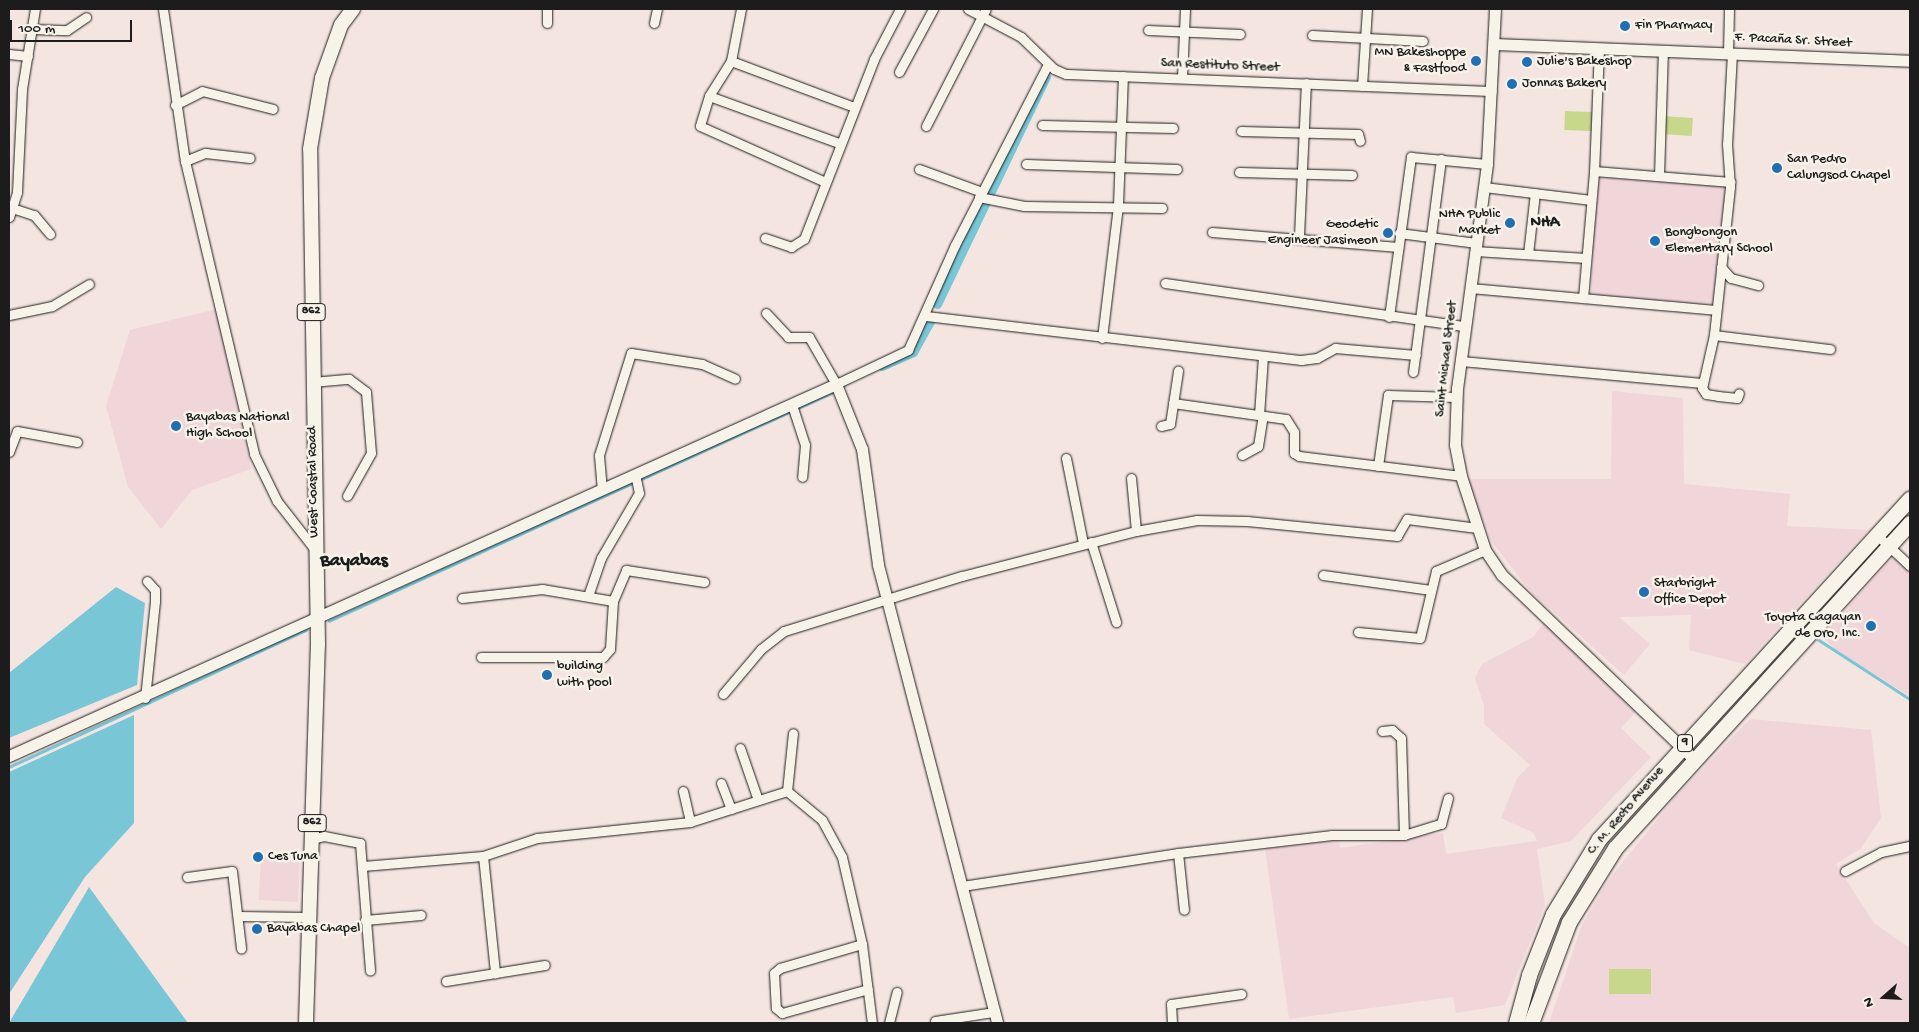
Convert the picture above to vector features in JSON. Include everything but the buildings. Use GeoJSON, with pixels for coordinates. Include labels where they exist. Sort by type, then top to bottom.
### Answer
{"type":"FeatureCollection","features":[{"type":"Feature","properties":{"kind":"highway","name":"C. M. Recto Avenue"},"geometry":{"type":"LineString","coordinates":[[1516,1023],[1537,952],[1580,865],[1681,747],[1910,499]]}},
{"type":"Feature","properties":{"kind":"highway","name":"C. M. Recto Avenue"},"geometry":{"type":"LineString","coordinates":[[1531,1023],[1562,936],[1590,883],[1615,848],[1910,523]]}},
{"type":"Feature","properties":{"kind":"main road","name":"West Coastal Road"},"geometry":{"type":"LineString","coordinates":[[306,1023],[317,619],[312,382],[312,113],[342,25],[353,9]]}},
{"type":"Feature","properties":{"kind":"street"},"geometry":{"type":"LineString","coordinates":[[9,217],[15,209],[13,161],[35,9]]}},
{"type":"Feature","properties":{"kind":"street"},"geometry":{"type":"LineString","coordinates":[[163,9],[175,105],[185,161],[213,262],[254,454],[277,501],[316,551]]}},
{"type":"Feature","properties":{"kind":"street"},"geometry":{"type":"LineString","coordinates":[[547,9],[547,23]]}},
{"type":"Feature","properties":{"kind":"street"},"geometry":{"type":"LineString","coordinates":[[654,23],[656,9]]}},
{"type":"Feature","properties":{"kind":"street"},"geometry":{"type":"LineString","coordinates":[[741,9],[731,61],[709,96],[701,127],[825,182]]}},
{"type":"Feature","properties":{"kind":"street"},"geometry":{"type":"LineString","coordinates":[[765,238],[791,247],[800,244],[854,107],[900,9]]}},
{"type":"Feature","properties":{"kind":"street"},"geometry":{"type":"LineString","coordinates":[[899,72],[933,9]]}},
{"type":"Feature","properties":{"kind":"street","name":"San Restituto Street"},"geometry":{"type":"LineString","coordinates":[[968,9],[984,13],[1021,37],[1048,64],[1066,74],[1492,92]]}},
{"type":"Feature","properties":{"kind":"street"},"geometry":{"type":"LineString","coordinates":[[1182,78],[1185,9]]}},
{"type":"Feature","properties":{"kind":"street"},"geometry":{"type":"LineString","coordinates":[[1362,86],[1367,9]]}},
{"type":"Feature","properties":{"kind":"street","name":"Saint Michael Street"},"geometry":{"type":"LineString","coordinates":[[1495,9],[1487,164],[1456,397],[1455,445],[1461,476],[1485,550],[1522,598],[1694,759]]}},
{"type":"Feature","properties":{"kind":"street"},"geometry":{"type":"LineString","coordinates":[[1729,9],[1730,53],[1727,144],[1731,182],[1714,335],[1703,383],[1706,394],[1734,398],[1739,393]]}},
{"type":"Feature","properties":{"kind":"street"},"geometry":{"type":"LineString","coordinates":[[926,126],[984,13]]}},
{"type":"Feature","properties":{"kind":"street"},"geometry":{"type":"LineString","coordinates":[[32,29],[67,30],[86,17]]}},
{"type":"Feature","properties":{"kind":"street"},"geometry":{"type":"LineString","coordinates":[[1148,30],[1184,30],[1240,34]]}},
{"type":"Feature","properties":{"kind":"street"},"geometry":{"type":"LineString","coordinates":[[1312,35],[1423,41]]}},
{"type":"Feature","properties":{"kind":"street","name":"F. Pacaña Sr. Street"},"geometry":{"type":"LineString","coordinates":[[1494,44],[1910,61]]}},
{"type":"Feature","properties":{"kind":"street"},"geometry":{"type":"LineString","coordinates":[[1583,298],[1594,171],[1599,48]]}},
{"type":"Feature","properties":{"kind":"street"},"geometry":{"type":"LineString","coordinates":[[1659,176],[1663,50]]}},
{"type":"Feature","properties":{"kind":"street"},"geometry":{"type":"LineString","coordinates":[[9,54],[28,56]]}},
{"type":"Feature","properties":{"kind":"street"},"geometry":{"type":"LineString","coordinates":[[731,61],[854,107]]}},
{"type":"Feature","properties":{"kind":"street"},"geometry":{"type":"LineString","coordinates":[[9,756],[145,698],[602,490],[637,479],[794,409],[836,384],[908,350],[1048,64]]}},
{"type":"Feature","properties":{"kind":"street"},"geometry":{"type":"LineString","coordinates":[[1102,338],[1118,205],[1123,76]]}},
{"type":"Feature","properties":{"kind":"street"},"geometry":{"type":"LineString","coordinates":[[1299,236],[1304,173],[1306,83]]}},
{"type":"Feature","properties":{"kind":"street"},"geometry":{"type":"LineString","coordinates":[[175,105],[202,91],[273,109]]}},
{"type":"Feature","properties":{"kind":"street"},"geometry":{"type":"LineString","coordinates":[[709,96],[839,143]]}},
{"type":"Feature","properties":{"kind":"street"},"geometry":{"type":"LineString","coordinates":[[1042,125],[1173,128]]}},
{"type":"Feature","properties":{"kind":"street"},"geometry":{"type":"LineString","coordinates":[[1241,131],[1358,134],[1360,141]]}},
{"type":"Feature","properties":{"kind":"street"},"geometry":{"type":"LineString","coordinates":[[185,161],[204,153],[250,158]]}},
{"type":"Feature","properties":{"kind":"street"},"geometry":{"type":"LineString","coordinates":[[1389,317],[1399,233],[1411,157],[1487,164]]}},
{"type":"Feature","properties":{"kind":"street"},"geometry":{"type":"LineString","coordinates":[[1413,372],[1441,159]]}},
{"type":"Feature","properties":{"kind":"street"},"geometry":{"type":"LineString","coordinates":[[1026,164],[1120,165],[1177,169]]}},
{"type":"Feature","properties":{"kind":"street"},"geometry":{"type":"LineString","coordinates":[[919,169],[983,197],[1024,206],[1118,205],[1162,208]]}},
{"type":"Feature","properties":{"kind":"street"},"geometry":{"type":"LineString","coordinates":[[1594,171],[1731,182]]}},
{"type":"Feature","properties":{"kind":"street"},"geometry":{"type":"LineString","coordinates":[[1239,172],[1352,175]]}},
{"type":"Feature","properties":{"kind":"street"},"geometry":{"type":"LineString","coordinates":[[1484,187],[1591,200]]}},
{"type":"Feature","properties":{"kind":"street"},"geometry":{"type":"LineString","coordinates":[[1528,254],[1535,193]]}},
{"type":"Feature","properties":{"kind":"street"},"geometry":{"type":"LineString","coordinates":[[15,209],[34,215],[50,234]]}},
{"type":"Feature","properties":{"kind":"street"},"geometry":{"type":"LineString","coordinates":[[1212,232],[1299,236],[1398,246]]}},
{"type":"Feature","properties":{"kind":"street"},"geometry":{"type":"LineString","coordinates":[[1399,233],[1432,237],[1475,247],[1528,254],[1586,258]]}},
{"type":"Feature","properties":{"kind":"street"},"geometry":{"type":"LineString","coordinates":[[1721,267],[1731,278],[1758,285]]}},
{"type":"Feature","properties":{"kind":"street"},"geometry":{"type":"LineString","coordinates":[[1165,283],[1389,317],[1465,326]]}},
{"type":"Feature","properties":{"kind":"street"},"geometry":{"type":"LineString","coordinates":[[9,315],[52,306],[89,284]]}},
{"type":"Feature","properties":{"kind":"street"},"geometry":{"type":"LineString","coordinates":[[1470,288],[1716,310]]}},
{"type":"Feature","properties":{"kind":"street"},"geometry":{"type":"LineString","coordinates":[[766,313],[788,337],[809,337],[836,384],[862,449],[887,599],[995,1018],[935,1021]]}},
{"type":"Feature","properties":{"kind":"street"},"geometry":{"type":"LineString","coordinates":[[926,316],[1102,338],[1311,360],[1345,347],[1416,355]]}},
{"type":"Feature","properties":{"kind":"street"},"geometry":{"type":"LineString","coordinates":[[1714,335],[1830,349]]}},
{"type":"Feature","properties":{"kind":"street"},"geometry":{"type":"LineString","coordinates":[[602,490],[599,455],[631,354],[702,364],[735,379]]}},
{"type":"Feature","properties":{"kind":"street"},"geometry":{"type":"LineString","coordinates":[[1242,455],[1258,446],[1263,356]]}},
{"type":"Feature","properties":{"kind":"street"},"geometry":{"type":"LineString","coordinates":[[1460,361],[1703,383]]}},
{"type":"Feature","properties":{"kind":"street"},"geometry":{"type":"LineString","coordinates":[[1161,426],[1170,424],[1178,371]]}},
{"type":"Feature","properties":{"kind":"street"},"geometry":{"type":"LineString","coordinates":[[312,382],[349,379],[366,392],[371,453],[347,496]]}},
{"type":"Feature","properties":{"kind":"street"},"geometry":{"type":"LineString","coordinates":[[1378,466],[1388,394],[1456,397]]}},
{"type":"Feature","properties":{"kind":"street"},"geometry":{"type":"LineString","coordinates":[[1173,403],[1290,422],[1295,455],[1461,476]]}},
{"type":"Feature","properties":{"kind":"street"},"geometry":{"type":"LineString","coordinates":[[794,409],[805,445],[802,477]]}},
{"type":"Feature","properties":{"kind":"street"},"geometry":{"type":"LineString","coordinates":[[9,452],[17,431],[78,442]]}},
{"type":"Feature","properties":{"kind":"street"},"geometry":{"type":"LineString","coordinates":[[1066,458],[1087,542],[1116,622]]}},
{"type":"Feature","properties":{"kind":"street"},"geometry":{"type":"LineString","coordinates":[[1131,478],[1136,531]]}},
{"type":"Feature","properties":{"kind":"street"},"geometry":{"type":"LineString","coordinates":[[588,596],[601,558],[637,479]]}},
{"type":"Feature","properties":{"kind":"street"},"geometry":{"type":"LineString","coordinates":[[723,694],[780,632],[887,599],[1087,542],[1136,531],[1197,520],[1247,520],[1397,536],[1408,519],[1477,528]]}},
{"type":"Feature","properties":{"kind":"street"},"geometry":{"type":"LineString","coordinates":[[1877,535],[1910,566]]}},
{"type":"Feature","properties":{"kind":"street"},"geometry":{"type":"LineString","coordinates":[[1358,632],[1420,638],[1432,590],[1440,568],[1485,550]]}},
{"type":"Feature","properties":{"kind":"street"},"geometry":{"type":"LineString","coordinates":[[481,657],[602,658],[610,648],[613,601],[626,570],[704,582]]}},
{"type":"Feature","properties":{"kind":"street"},"geometry":{"type":"LineString","coordinates":[[1323,575],[1432,590]]}},
{"type":"Feature","properties":{"kind":"street"},"geometry":{"type":"LineString","coordinates":[[145,698],[155,601],[155,590],[147,581]]}},
{"type":"Feature","properties":{"kind":"street"},"geometry":{"type":"LineString","coordinates":[[462,598],[542,589],[613,601]]}},
{"type":"Feature","properties":{"kind":"street"},"geometry":{"type":"LineString","coordinates":[[1382,731],[1392,730],[1401,738],[1404,835]]}},
{"type":"Feature","properties":{"kind":"street"},"geometry":{"type":"LineString","coordinates":[[786,791],[793,733]]}},
{"type":"Feature","properties":{"kind":"street"},"geometry":{"type":"LineString","coordinates":[[740,748],[758,800]]}},
{"type":"Feature","properties":{"kind":"street"},"geometry":{"type":"LineString","coordinates":[[721,783],[731,809]]}},
{"type":"Feature","properties":{"kind":"street"},"geometry":{"type":"LineString","coordinates":[[683,791],[690,822]]}},
{"type":"Feature","properties":{"kind":"street"},"geometry":{"type":"LineString","coordinates":[[363,866],[483,856],[537,838],[690,822],[786,791]]}},
{"type":"Feature","properties":{"kind":"street"},"geometry":{"type":"LineString","coordinates":[[786,791],[822,820],[836,842],[862,944],[872,1023]]}},
{"type":"Feature","properties":{"kind":"street"},"geometry":{"type":"LineString","coordinates":[[962,886],[1178,853],[1332,836],[1404,835],[1441,824],[1448,798]]}},
{"type":"Feature","properties":{"kind":"street"},"geometry":{"type":"LineString","coordinates":[[311,839],[358,840],[363,866],[365,920],[370,971]]}},
{"type":"Feature","properties":{"kind":"street"},"geometry":{"type":"LineString","coordinates":[[1845,871],[1881,852],[1910,846]]}},
{"type":"Feature","properties":{"kind":"street"},"geometry":{"type":"LineString","coordinates":[[1178,853],[1184,910]]}},
{"type":"Feature","properties":{"kind":"street"},"geometry":{"type":"LineString","coordinates":[[483,856],[495,973]]}},
{"type":"Feature","properties":{"kind":"street"},"geometry":{"type":"LineString","coordinates":[[188,876],[232,872],[241,948]]}},
{"type":"Feature","properties":{"kind":"street"},"geometry":{"type":"LineString","coordinates":[[365,920],[421,915]]}},
{"type":"Feature","properties":{"kind":"street"},"geometry":{"type":"LineString","coordinates":[[238,916],[308,917]]}},
{"type":"Feature","properties":{"kind":"street"},"geometry":{"type":"LineString","coordinates":[[862,944],[780,968],[774,973],[776,1008],[782,1013],[868,989]]}},
{"type":"Feature","properties":{"kind":"street"},"geometry":{"type":"LineString","coordinates":[[446,981],[545,965]]}},
{"type":"Feature","properties":{"kind":"street"},"geometry":{"type":"LineString","coordinates":[[889,1023],[897,992]]}},
{"type":"Feature","properties":{"kind":"street"},"geometry":{"type":"LineString","coordinates":[[1172,1023],[1171,1004],[1241,994]]}},
{"type":"Feature","properties":{"kind":"shaded area","name":"Bongbongon Elementary School"},"geometry":{"type":"Polygon","coordinates":[[[1597,177],[1725,184],[1718,305],[1591,298],[1597,177]]]}},
{"type":"Feature","properties":{"kind":"shaded area","name":"Bayabas National High School"},"geometry":{"type":"Polygon","coordinates":[[[217,309],[251,469],[192,490],[161,529],[128,487],[106,406],[130,330],[217,309]]]}},
{"type":"Feature","properties":{"kind":"shaded area"},"geometry":{"type":"Polygon","coordinates":[[[1612,391],[1683,398],[1684,484],[1790,494],[1787,526],[1868,530],[1745,664],[1689,650],[1691,615],[1619,617],[1650,644],[1624,675],[1530,591],[1492,542],[1467,479],[1611,479],[1612,391]]]}},
{"type":"Feature","properties":{"kind":"shaded area"},"geometry":{"type":"Polygon","coordinates":[[[1893,557],[1910,568],[1910,696],[1838,652],[1822,636],[1893,557]]]}},
{"type":"Feature","properties":{"kind":"shaded area"},"geometry":{"type":"Polygon","coordinates":[[[1545,621],[1640,707],[1621,728],[1651,757],[1571,841],[1537,849],[1545,905],[1505,1005],[1456,1013],[1453,997],[1289,1019],[1265,849],[1339,839],[1340,848],[1443,833],[1446,854],[1537,841],[1534,833],[1501,818],[1517,778],[1530,765],[1484,724],[1484,705],[1475,678],[1482,664],[1533,637],[1545,621]]]}},
{"type":"Feature","properties":{"kind":"shaded area"},"geometry":{"type":"Polygon","coordinates":[[[1750,719],[1871,730],[1881,818],[1861,848],[1836,864],[1874,923],[1910,948],[1910,1023],[1549,1023],[1582,925],[1606,883],[1676,796],[1750,719]]]}},
{"type":"Feature","properties":{"kind":"shaded area"},"geometry":{"type":"Polygon","coordinates":[[[261,858],[300,860],[298,902],[259,900],[261,858]]]}},
{"type":"Feature","properties":{"kind":"green space"},"geometry":{"type":"Polygon","coordinates":[[[1565,111],[1598,112],[1597,131],[1564,130],[1565,111]]]}},
{"type":"Feature","properties":{"kind":"green space"},"geometry":{"type":"Polygon","coordinates":[[[1663,116],[1693,118],[1692,136],[1662,134],[1663,116]]]}},
{"type":"Feature","properties":{"kind":"green space"},"geometry":{"type":"Polygon","coordinates":[[[1609,969],[1651,969],[1651,994],[1609,994],[1609,969]]]}},
{"type":"Feature","properties":{"kind":"water"},"geometry":{"type":"Polygon","coordinates":[[[116,587],[145,603],[137,685],[9,738],[9,673],[116,587]]]}},
{"type":"Feature","properties":{"kind":"water"},"geometry":{"type":"Polygon","coordinates":[[[134,715],[134,823],[85,877],[9,994],[9,772],[134,715]]]}},
{"type":"Feature","properties":{"kind":"water"},"geometry":{"type":"Polygon","coordinates":[[[89,887],[188,1023],[9,1023],[89,887]]]}},
{"type":"Feature","properties":{"kind":"waterway"},"geometry":{"type":"LineString","coordinates":[[937,304],[1046,77]]}},
{"type":"Feature","properties":{"kind":"waterway"},"geometry":{"type":"LineString","coordinates":[[882,366],[913,352],[932,318]]}},
{"type":"Feature","properties":{"kind":"waterway"},"geometry":{"type":"LineString","coordinates":[[329,621],[833,392]]}},
{"type":"Feature","properties":{"kind":"waterway"},"geometry":{"type":"LineString","coordinates":[[9,767],[306,630]]}},
{"type":"Feature","properties":{"kind":"waterway"},"geometry":{"type":"LineString","coordinates":[[1816,638],[1910,699]]}},
{"type":"Feature","properties":{"kind":"place","name":"Fin Pharmacy"},"geometry":{"type":"Point","coordinates":[1625,26]}},
{"type":"Feature","properties":{"kind":"place","name":"MN Bakeshoppe & Fastfood"},"geometry":{"type":"Point","coordinates":[1476,61]}},
{"type":"Feature","properties":{"kind":"place","name":"Julie's Bakeshop"},"geometry":{"type":"Point","coordinates":[1527,62]}},
{"type":"Feature","properties":{"kind":"place","name":"Jonnas Bakery"},"geometry":{"type":"Point","coordinates":[1512,84]}},
{"type":"Feature","properties":{"kind":"place","name":"San Pedro Calungsod Chapel"},"geometry":{"type":"Point","coordinates":[1777,168]}},
{"type":"Feature","properties":{"kind":"place","name":"NHA Public Market"},"geometry":{"type":"Point","coordinates":[1510,223]}},
{"type":"Feature","properties":{"kind":"place","name":"Geodetic Engineer Jasimeon"},"geometry":{"type":"Point","coordinates":[1388,233]}},
{"type":"Feature","properties":{"kind":"place","name":"Bongbongon Elementary School"},"geometry":{"type":"Point","coordinates":[1655,241]}},
{"type":"Feature","properties":{"kind":"place","name":"Bayabas National High School"},"geometry":{"type":"Point","coordinates":[176,426]}},
{"type":"Feature","properties":{"kind":"place","name":"Starbright Office Depot"},"geometry":{"type":"Point","coordinates":[1644,592]}},
{"type":"Feature","properties":{"kind":"place","name":"Toyota Cagayan de Oro, Inc."},"geometry":{"type":"Point","coordinates":[1871,626]}},
{"type":"Feature","properties":{"kind":"place","name":"building with pool"},"geometry":{"type":"Point","coordinates":[547,675]}},
{"type":"Feature","properties":{"kind":"place","name":"Ces Tuna"},"geometry":{"type":"Point","coordinates":[258,857]}},
{"type":"Feature","properties":{"kind":"place","name":"Bayabas Chapel"},"geometry":{"type":"Point","coordinates":[257,929]}},
{"type":"Feature","properties":{"kind":"district","name":"NHA"},"geometry":{"type":"Point","coordinates":[1545,224]}},
{"type":"Feature","properties":{"kind":"district","name":"Bayabas"},"geometry":{"type":"Point","coordinates":[354,562]}}]}
